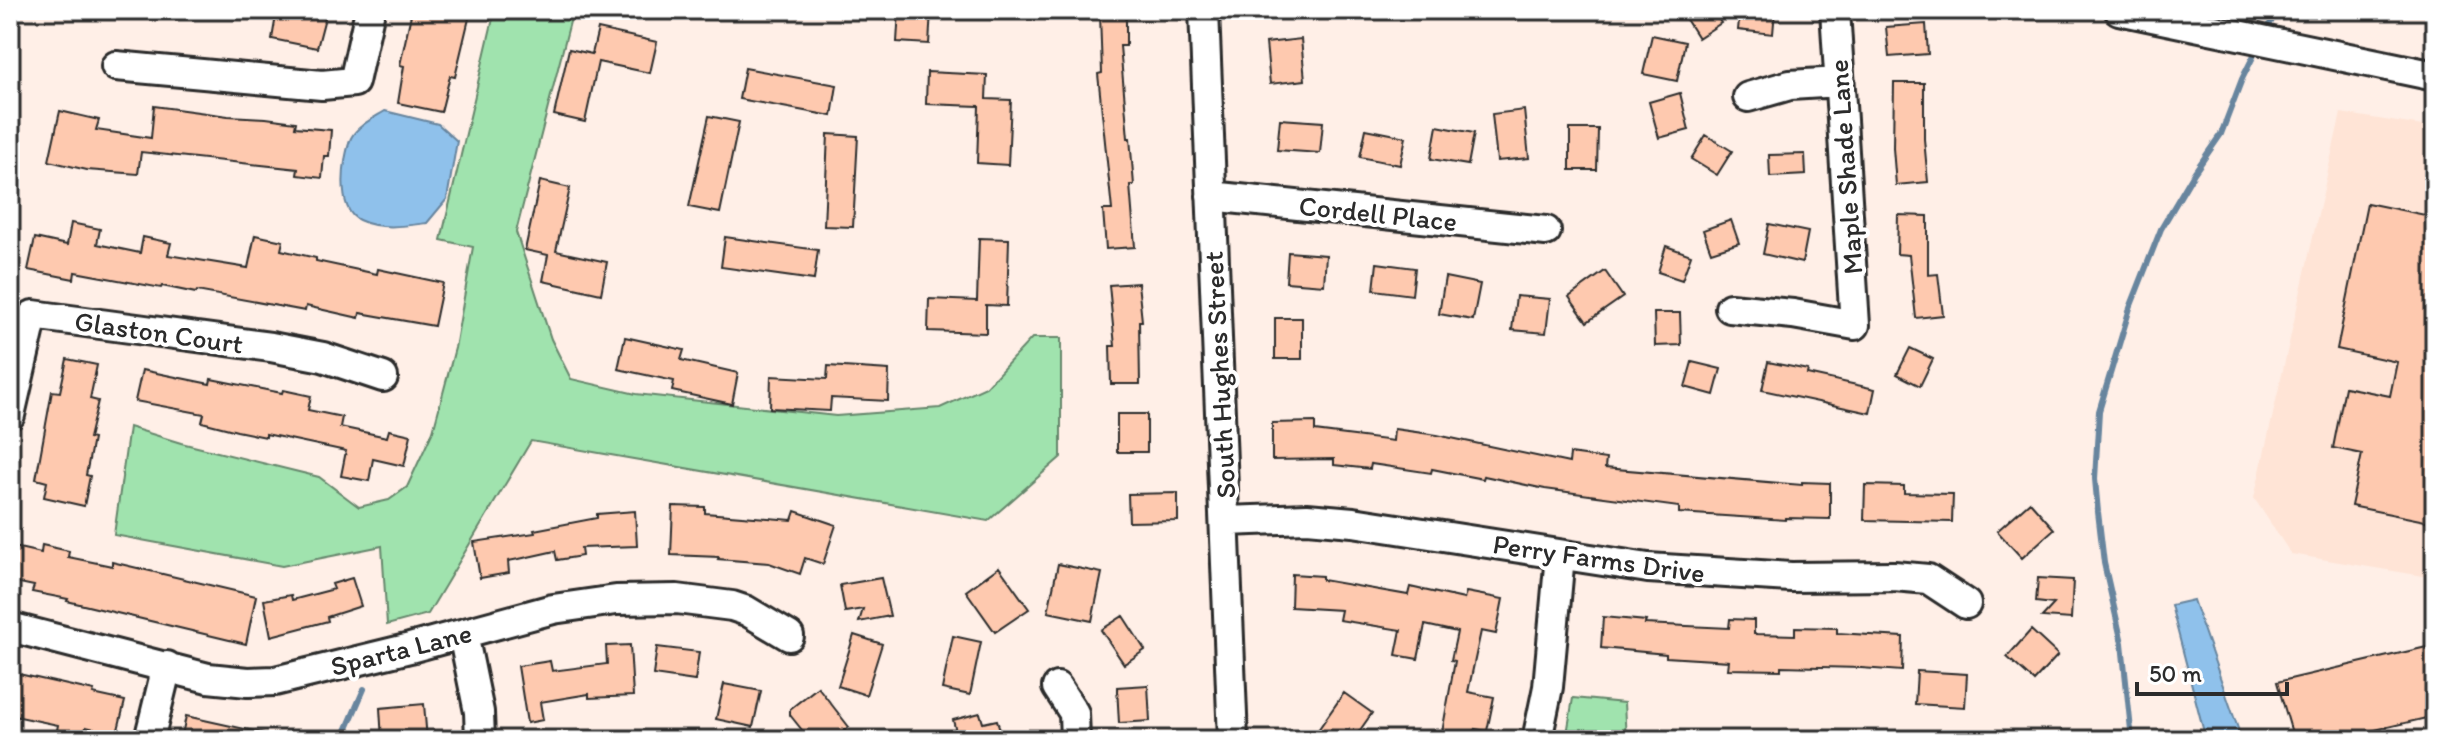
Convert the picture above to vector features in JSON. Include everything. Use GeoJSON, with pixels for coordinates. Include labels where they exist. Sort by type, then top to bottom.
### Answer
{"type":"FeatureCollection","features":[{"type":"Feature","properties":{"kind":"street"},"geometry":{"type":"LineString","coordinates":[[116,66],[322,85],[354,82],[370,10]]}},
{"type":"Feature","properties":{"kind":"street","name":"South Hughes Street"},"geometry":{"type":"LineString","coordinates":[[1204,10],[1233,740]]}},
{"type":"Feature","properties":{"kind":"street","name":"Maple Shade Lane"},"geometry":{"type":"LineString","coordinates":[[1730,308],[1793,314],[1855,325],[1835,10]]}},
{"type":"Feature","properties":{"kind":"street"},"geometry":{"type":"LineString","coordinates":[[2119,10],[2435,76]]}},
{"type":"Feature","properties":{"kind":"street"},"geometry":{"type":"LineString","coordinates":[[1748,97],[1790,85],[1839,82]]}},
{"type":"Feature","properties":{"kind":"street","name":"Cordell Place"},"geometry":{"type":"LineString","coordinates":[[1211,196],[1546,231]]}},
{"type":"Feature","properties":{"kind":"street","name":"Glaston Court"},"geometry":{"type":"LineString","coordinates":[[10,415],[33,315],[297,352],[323,357],[383,377]]}},
{"type":"Feature","properties":{"kind":"street","name":"Perry Farms Drive"},"geometry":{"type":"LineString","coordinates":[[1226,521],[1307,518],[1353,522],[1648,568],[1699,573],[1928,579],[1966,604]]}},
{"type":"Feature","properties":{"kind":"street"},"geometry":{"type":"LineString","coordinates":[[1537,740],[1548,687],[1560,555]]}},
{"type":"Feature","properties":{"kind":"street","name":"Sparta Lane"},"geometry":{"type":"LineString","coordinates":[[10,627],[230,681],[275,681],[553,609],[616,600],[677,599],[732,606],[747,611],[789,636]]}},
{"type":"Feature","properties":{"kind":"street"},"geometry":{"type":"LineString","coordinates":[[463,634],[479,712],[480,740]]}},
{"type":"Feature","properties":{"kind":"street"},"geometry":{"type":"LineString","coordinates":[[149,740],[167,666]]}},
{"type":"Feature","properties":{"kind":"street"},"geometry":{"type":"LineString","coordinates":[[1057,687],[1074,713],[1075,740]]}},
{"type":"Feature","properties":{"kind":"shaded area"},"geometry":{"type":"Polygon","coordinates":[[[2341,113],[2435,128],[2435,578],[2291,554],[2254,498],[2341,113]]]}},
{"type":"Feature","properties":{"kind":"green space"},"geometry":{"type":"Polygon","coordinates":[[[495,10],[573,10],[516,232],[551,339],[571,379],[636,394],[836,416],[940,408],[986,387],[1032,338],[1061,338],[1061,457],[988,521],[531,441],[428,614],[387,625],[382,546],[282,566],[114,535],[129,427],[319,477],[359,507],[389,500],[407,487],[433,431],[455,348],[473,247],[441,240],[495,10]]]}},
{"type":"Feature","properties":{"kind":"green space"},"geometry":{"type":"Polygon","coordinates":[[[1573,698],[1624,703],[1626,740],[1566,740],[1573,698]]]}},
{"type":"Feature","properties":{"kind":"water"},"geometry":{"type":"Polygon","coordinates":[[[385,111],[438,124],[457,141],[447,199],[427,223],[375,225],[359,220],[347,205],[343,182],[351,138],[361,126],[385,111]]]}},
{"type":"Feature","properties":{"kind":"water"},"geometry":{"type":"Polygon","coordinates":[[[2193,600],[2242,740],[2206,740],[2171,605],[2193,600]]]}},
{"type":"Feature","properties":{"kind":"building"},"geometry":{"type":"Polygon","coordinates":[[[277,10],[327,10],[317,48],[272,39],[277,10]]]}},
{"type":"Feature","properties":{"kind":"building"},"geometry":{"type":"Polygon","coordinates":[[[412,10],[471,10],[455,77],[450,76],[441,112],[398,103],[404,66],[400,65],[412,10]]]}},
{"type":"Feature","properties":{"kind":"building"},"geometry":{"type":"Polygon","coordinates":[[[899,10],[931,10],[929,44],[897,42],[899,10]]]}},
{"type":"Feature","properties":{"kind":"building"},"geometry":{"type":"Polygon","coordinates":[[[1693,10],[1712,10],[1721,23],[1698,38],[1684,16],[1693,10]]]}},
{"type":"Feature","properties":{"kind":"building"},"geometry":{"type":"Polygon","coordinates":[[[1740,10],[1775,10],[1773,34],[1738,30],[1740,10]]]}},
{"type":"Feature","properties":{"kind":"building"},"geometry":{"type":"Polygon","coordinates":[[[1100,14],[1126,14],[1126,46],[1120,46],[1134,185],[1130,185],[1135,247],[1106,249],[1103,210],[1112,210],[1098,74],[1102,73],[1100,14]]]}},
{"type":"Feature","properties":{"kind":"building"},"geometry":{"type":"Polygon","coordinates":[[[1926,24],[1928,54],[1889,57],[1886,27],[1926,24]]]}},
{"type":"Feature","properties":{"kind":"building"},"geometry":{"type":"Polygon","coordinates":[[[598,29],[657,42],[650,73],[598,62],[585,122],[554,115],[569,49],[592,54],[598,29]]]}},
{"type":"Feature","properties":{"kind":"building"},"geometry":{"type":"Polygon","coordinates":[[[1652,35],[1685,42],[1677,81],[1643,74],[1652,35]]]}},
{"type":"Feature","properties":{"kind":"building"},"geometry":{"type":"Polygon","coordinates":[[[1301,39],[1305,80],[1270,84],[1266,43],[1301,39]]]}},
{"type":"Feature","properties":{"kind":"building"},"geometry":{"type":"Polygon","coordinates":[[[745,68],[837,85],[832,116],[739,99],[745,68]]]}},
{"type":"Feature","properties":{"kind":"building"},"geometry":{"type":"Polygon","coordinates":[[[927,72],[987,75],[986,99],[1011,100],[1008,165],[977,163],[979,106],[926,104],[927,72]]]}},
{"type":"Feature","properties":{"kind":"building"},"geometry":{"type":"Polygon","coordinates":[[[1894,83],[1924,83],[1928,182],[1896,185],[1894,83]]]}},
{"type":"Feature","properties":{"kind":"building"},"geometry":{"type":"Polygon","coordinates":[[[1680,93],[1689,130],[1659,138],[1649,102],[1680,93]]]}},
{"type":"Feature","properties":{"kind":"building"},"geometry":{"type":"Polygon","coordinates":[[[154,106],[296,122],[295,127],[331,130],[329,156],[324,156],[322,178],[297,175],[298,169],[141,152],[138,174],[87,170],[49,161],[60,111],[99,120],[96,130],[151,138],[154,106]]]}},
{"type":"Feature","properties":{"kind":"building"},"geometry":{"type":"Polygon","coordinates":[[[1524,110],[1529,158],[1497,161],[1492,114],[1524,110]]]}},
{"type":"Feature","properties":{"kind":"building"},"geometry":{"type":"Polygon","coordinates":[[[709,116],[739,122],[720,213],[689,207],[709,116]]]}},
{"type":"Feature","properties":{"kind":"building"},"geometry":{"type":"Polygon","coordinates":[[[1280,119],[1323,122],[1320,153],[1277,150],[1280,119]]]}},
{"type":"Feature","properties":{"kind":"building"},"geometry":{"type":"Polygon","coordinates":[[[1437,126],[1474,133],[1468,165],[1431,159],[1437,126]]]}},
{"type":"Feature","properties":{"kind":"building"},"geometry":{"type":"Polygon","coordinates":[[[1366,129],[1406,137],[1400,165],[1360,157],[1366,129]]]}},
{"type":"Feature","properties":{"kind":"building"},"geometry":{"type":"Polygon","coordinates":[[[1570,129],[1598,129],[1597,170],[1570,170],[1570,129]]]}},
{"type":"Feature","properties":{"kind":"building"},"geometry":{"type":"Polygon","coordinates":[[[828,134],[858,136],[853,227],[824,226],[828,134]]]}},
{"type":"Feature","properties":{"kind":"building"},"geometry":{"type":"Polygon","coordinates":[[[1706,135],[1732,151],[1717,175],[1691,159],[1706,135]]]}},
{"type":"Feature","properties":{"kind":"building"},"geometry":{"type":"Polygon","coordinates":[[[1805,154],[1806,175],[1770,177],[1769,155],[1805,154]]]}},
{"type":"Feature","properties":{"kind":"building"},"geometry":{"type":"Polygon","coordinates":[[[540,181],[570,188],[556,251],[607,262],[601,294],[543,281],[548,255],[525,250],[540,181]]]}},
{"type":"Feature","properties":{"kind":"building"},"geometry":{"type":"Polygon","coordinates":[[[2367,203],[2435,217],[2435,523],[2351,506],[2362,454],[2333,448],[2345,387],[2390,396],[2397,362],[2337,349],[2367,203]]]}},
{"type":"Feature","properties":{"kind":"building"},"geometry":{"type":"Polygon","coordinates":[[[1898,215],[1928,216],[1928,275],[1938,274],[1943,315],[1916,318],[1909,255],[1897,254],[1898,215]]]}},
{"type":"Feature","properties":{"kind":"building"},"geometry":{"type":"Polygon","coordinates":[[[1731,220],[1739,243],[1711,252],[1703,230],[1731,220]]]}},
{"type":"Feature","properties":{"kind":"building"},"geometry":{"type":"Polygon","coordinates":[[[71,223],[100,229],[97,244],[140,253],[143,237],[171,243],[168,255],[248,268],[255,235],[283,241],[281,250],[316,258],[316,261],[377,274],[378,269],[443,283],[434,326],[360,313],[359,318],[306,306],[305,311],[75,272],[74,279],[28,270],[35,238],[67,245],[71,223]]]}},
{"type":"Feature","properties":{"kind":"building"},"geometry":{"type":"Polygon","coordinates":[[[1769,224],[1808,232],[1802,263],[1763,254],[1769,224]]]}},
{"type":"Feature","properties":{"kind":"building"},"geometry":{"type":"Polygon","coordinates":[[[725,237],[818,250],[814,280],[721,267],[725,237]]]}},
{"type":"Feature","properties":{"kind":"building"},"geometry":{"type":"Polygon","coordinates":[[[979,238],[1009,239],[1007,306],[986,305],[986,333],[928,331],[929,299],[977,301],[979,238]]]}},
{"type":"Feature","properties":{"kind":"building"},"geometry":{"type":"Polygon","coordinates":[[[1666,246],[1691,255],[1682,280],[1658,272],[1666,246]]]}},
{"type":"Feature","properties":{"kind":"building"},"geometry":{"type":"Polygon","coordinates":[[[1288,252],[1326,255],[1324,285],[1286,282],[1288,252]]]}},
{"type":"Feature","properties":{"kind":"building"},"geometry":{"type":"Polygon","coordinates":[[[1377,263],[1415,268],[1412,295],[1374,290],[1377,263]]]}},
{"type":"Feature","properties":{"kind":"building"},"geometry":{"type":"Polygon","coordinates":[[[1605,271],[1623,297],[1587,322],[1569,297],[1605,271]]]}},
{"type":"Feature","properties":{"kind":"building"},"geometry":{"type":"Polygon","coordinates":[[[1445,277],[1480,284],[1473,320],[1439,314],[1445,277]]]}},
{"type":"Feature","properties":{"kind":"building"},"geometry":{"type":"Polygon","coordinates":[[[1138,283],[1142,321],[1139,321],[1140,384],[1111,384],[1110,346],[1115,346],[1109,285],[1138,283]]]}},
{"type":"Feature","properties":{"kind":"building"},"geometry":{"type":"Polygon","coordinates":[[[1516,296],[1550,299],[1546,333],[1512,330],[1516,296]]]}},
{"type":"Feature","properties":{"kind":"building"},"geometry":{"type":"Polygon","coordinates":[[[1654,313],[1680,313],[1681,345],[1655,346],[1654,313]]]}},
{"type":"Feature","properties":{"kind":"building"},"geometry":{"type":"Polygon","coordinates":[[[1275,318],[1302,318],[1302,359],[1275,359],[1275,318]]]}},
{"type":"Feature","properties":{"kind":"building"},"geometry":{"type":"Polygon","coordinates":[[[625,337],[684,350],[681,360],[738,373],[732,404],[672,391],[674,381],[618,369],[625,337]]]}},
{"type":"Feature","properties":{"kind":"building"},"geometry":{"type":"Polygon","coordinates":[[[1910,348],[1933,359],[1920,386],[1897,374],[1910,348]]]}},
{"type":"Feature","properties":{"kind":"building"},"geometry":{"type":"Polygon","coordinates":[[[67,359],[97,365],[90,399],[98,401],[89,438],[93,439],[84,506],[44,497],[47,482],[36,479],[52,391],[60,392],[67,359]]]}},
{"type":"Feature","properties":{"kind":"building"},"geometry":{"type":"Polygon","coordinates":[[[1692,362],[1721,369],[1714,395],[1685,387],[1692,362]]]}},
{"type":"Feature","properties":{"kind":"building"},"geometry":{"type":"Polygon","coordinates":[[[1768,362],[1875,389],[1870,413],[1762,390],[1768,362]]]}},
{"type":"Feature","properties":{"kind":"building"},"geometry":{"type":"Polygon","coordinates":[[[828,366],[889,370],[888,401],[831,398],[830,411],[770,408],[771,376],[827,379],[828,366]]]}},
{"type":"Feature","properties":{"kind":"building"},"geometry":{"type":"Polygon","coordinates":[[[142,370],[210,384],[211,379],[311,396],[308,410],[342,417],[340,427],[387,437],[389,430],[411,435],[404,466],[373,459],[369,481],[341,476],[346,451],[237,431],[202,422],[204,414],[135,401],[142,370]]]}},
{"type":"Feature","properties":{"kind":"building"},"geometry":{"type":"Polygon","coordinates":[[[1117,414],[1147,414],[1147,452],[1117,452],[1117,414]]]}},
{"type":"Feature","properties":{"kind":"building"},"geometry":{"type":"Polygon","coordinates":[[[1315,422],[1315,431],[1393,441],[1394,429],[1569,463],[1570,454],[1606,459],[1605,468],[1802,485],[1802,482],[1830,483],[1830,519],[1786,520],[1679,513],[1679,507],[1545,489],[1432,469],[1431,473],[1371,464],[1370,469],[1334,465],[1334,459],[1272,460],[1272,423],[1315,422]]]}},
{"type":"Feature","properties":{"kind":"building"},"geometry":{"type":"Polygon","coordinates":[[[1865,485],[1904,486],[1904,493],[1953,494],[1952,522],[1864,520],[1865,485]]]}},
{"type":"Feature","properties":{"kind":"building"},"geometry":{"type":"Polygon","coordinates":[[[1178,493],[1178,521],[1129,522],[1128,494],[1178,493]]]}},
{"type":"Feature","properties":{"kind":"building"},"geometry":{"type":"Polygon","coordinates":[[[2030,502],[2054,529],[2022,558],[1997,531],[2030,502]]]}},
{"type":"Feature","properties":{"kind":"building"},"geometry":{"type":"Polygon","coordinates":[[[673,506],[705,507],[705,513],[792,520],[795,511],[836,525],[823,564],[805,558],[800,574],[769,563],[671,555],[673,506]]]}},
{"type":"Feature","properties":{"kind":"building"},"geometry":{"type":"Polygon","coordinates":[[[635,511],[637,546],[581,548],[582,556],[557,560],[555,551],[508,561],[509,573],[480,578],[474,542],[535,533],[534,530],[597,518],[597,514],[635,511]]]}},
{"type":"Feature","properties":{"kind":"building"},"geometry":{"type":"Polygon","coordinates":[[[42,545],[69,551],[68,557],[112,566],[112,562],[256,596],[246,644],[32,592],[34,586],[10,581],[10,546],[41,553],[42,545]]]}},
{"type":"Feature","properties":{"kind":"building"},"geometry":{"type":"Polygon","coordinates":[[[1058,564],[1102,573],[1092,621],[1048,612],[1058,564]]]}},
{"type":"Feature","properties":{"kind":"building"},"geometry":{"type":"Polygon","coordinates":[[[999,567],[1029,609],[995,632],[966,591],[999,567]]]}},
{"type":"Feature","properties":{"kind":"building"},"geometry":{"type":"Polygon","coordinates":[[[1292,574],[1322,576],[1322,580],[1408,595],[1410,587],[1464,599],[1466,592],[1503,599],[1496,634],[1481,631],[1468,692],[1494,697],[1487,731],[1475,729],[1473,740],[1441,738],[1457,632],[1425,625],[1418,659],[1396,655],[1401,630],[1339,620],[1341,610],[1291,607],[1292,574]]]}},
{"type":"Feature","properties":{"kind":"building"},"geometry":{"type":"Polygon","coordinates":[[[352,578],[361,606],[327,617],[328,621],[271,636],[264,600],[291,595],[292,600],[334,589],[332,584],[352,578]]]}},
{"type":"Feature","properties":{"kind":"building"},"geometry":{"type":"Polygon","coordinates":[[[881,578],[890,616],[859,622],[863,609],[845,612],[840,585],[881,578]]]}},
{"type":"Feature","properties":{"kind":"building"},"geometry":{"type":"Polygon","coordinates":[[[2038,578],[2073,580],[2071,619],[2042,617],[2054,604],[2036,602],[2038,578]]]}},
{"type":"Feature","properties":{"kind":"building"},"geometry":{"type":"Polygon","coordinates":[[[1123,616],[1145,650],[1124,664],[1101,630],[1123,616]]]}},
{"type":"Feature","properties":{"kind":"building"},"geometry":{"type":"Polygon","coordinates":[[[1603,617],[1646,621],[1645,624],[1729,628],[1730,619],[1754,620],[1754,634],[1795,635],[1795,627],[1837,628],[1837,633],[1903,637],[1902,671],[1781,666],[1781,670],[1728,669],[1729,661],[1601,648],[1603,617]]]}},
{"type":"Feature","properties":{"kind":"building"},"geometry":{"type":"Polygon","coordinates":[[[2031,630],[2058,655],[2034,681],[2007,657],[2031,630]]]}},
{"type":"Feature","properties":{"kind":"building"},"geometry":{"type":"Polygon","coordinates":[[[854,635],[882,644],[866,695],[838,686],[854,635]]]}},
{"type":"Feature","properties":{"kind":"building"},"geometry":{"type":"Polygon","coordinates":[[[953,636],[981,642],[970,695],[942,689],[953,636]]]}},
{"type":"Feature","properties":{"kind":"building"},"geometry":{"type":"Polygon","coordinates":[[[630,645],[633,696],[589,698],[589,694],[540,702],[543,720],[527,723],[518,666],[550,661],[552,671],[607,664],[606,646],[630,645]]]}},
{"type":"Feature","properties":{"kind":"building"},"geometry":{"type":"Polygon","coordinates":[[[2431,646],[2435,660],[2435,716],[2332,740],[2294,740],[2277,682],[2431,646]]]}},
{"type":"Feature","properties":{"kind":"building"},"geometry":{"type":"Polygon","coordinates":[[[657,647],[699,652],[695,681],[653,675],[657,647]]]}},
{"type":"Feature","properties":{"kind":"building"},"geometry":{"type":"Polygon","coordinates":[[[1917,671],[1967,674],[1965,707],[1915,704],[1917,671]]]}},
{"type":"Feature","properties":{"kind":"building"},"geometry":{"type":"Polygon","coordinates":[[[10,672],[125,701],[117,734],[86,727],[84,736],[57,730],[58,725],[10,715],[10,672]]]}},
{"type":"Feature","properties":{"kind":"building"},"geometry":{"type":"Polygon","coordinates":[[[724,684],[761,691],[753,727],[716,719],[724,684]]]}},
{"type":"Feature","properties":{"kind":"building"},"geometry":{"type":"Polygon","coordinates":[[[1148,685],[1150,721],[1119,723],[1117,687],[1148,685]]]}},
{"type":"Feature","properties":{"kind":"building"},"geometry":{"type":"Polygon","coordinates":[[[818,687],[849,727],[833,740],[810,740],[790,715],[790,709],[818,687]]]}},
{"type":"Feature","properties":{"kind":"building"},"geometry":{"type":"Polygon","coordinates":[[[1344,693],[1372,713],[1353,740],[1311,740],[1344,693]]]}},
{"type":"Feature","properties":{"kind":"building"},"geometry":{"type":"Polygon","coordinates":[[[424,704],[427,740],[382,740],[380,708],[424,704]]]}},
{"type":"Feature","properties":{"kind":"building"},"geometry":{"type":"Polygon","coordinates":[[[980,713],[983,723],[997,720],[1003,740],[958,740],[953,720],[980,713]]]}},
{"type":"Feature","properties":{"kind":"building"},"geometry":{"type":"Polygon","coordinates":[[[186,716],[263,733],[263,740],[181,740],[186,716]]]}},
{"type":"Feature","properties":{"kind":"waterway"},"geometry":{"type":"LineString","coordinates":[[2266,32],[2277,10]]}},
{"type":"Feature","properties":{"kind":"waterway"},"geometry":{"type":"LineString","coordinates":[[2132,740],[2122,643],[2104,563],[2098,512],[2095,479],[2099,411],[2130,308],[2161,229],[2221,134],[2259,45]]}},
{"type":"Feature","properties":{"kind":"waterway"},"geometry":{"type":"LineString","coordinates":[[342,740],[364,689]]}}]}
